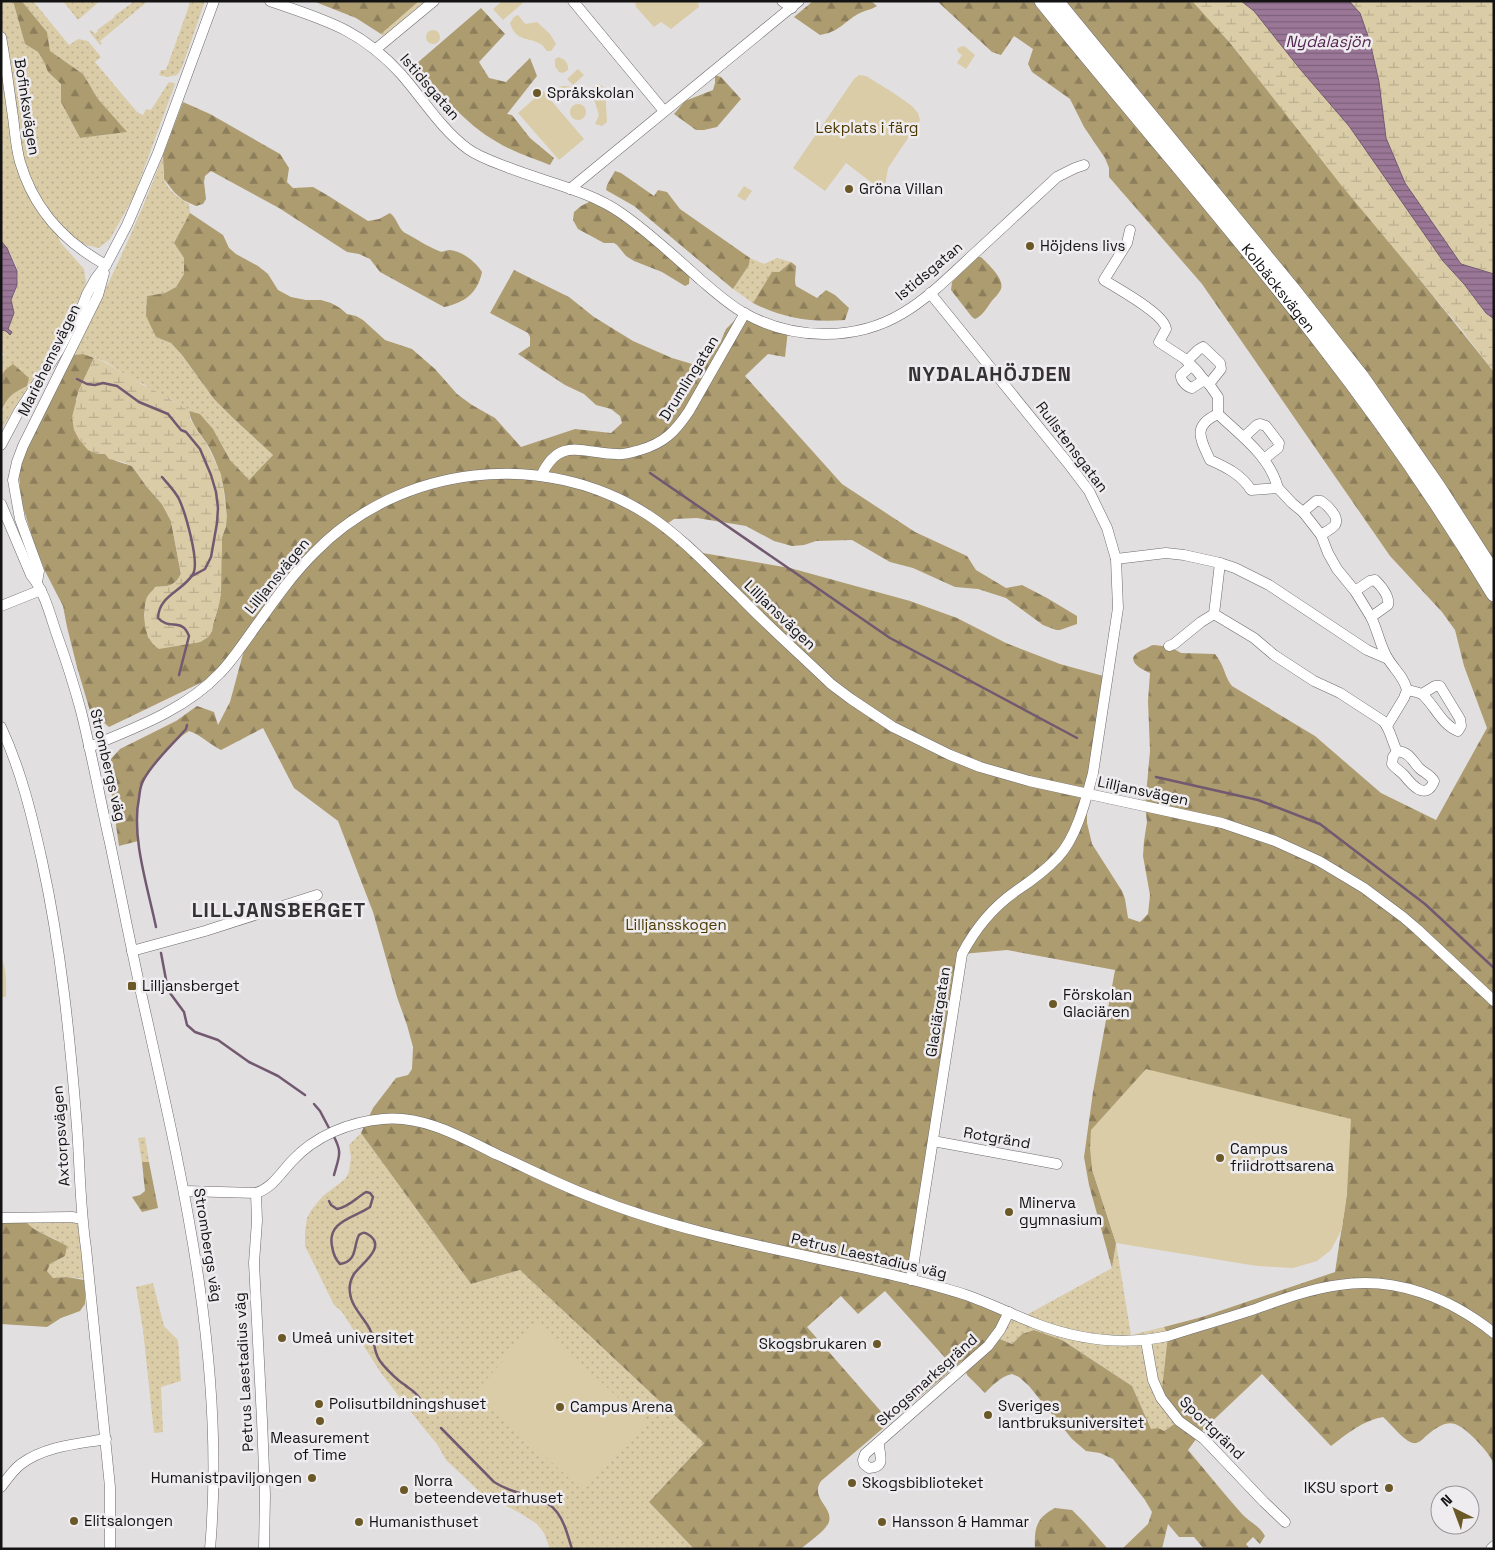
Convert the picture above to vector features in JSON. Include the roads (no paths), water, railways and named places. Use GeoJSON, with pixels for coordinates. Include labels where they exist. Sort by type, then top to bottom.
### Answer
{"type":"FeatureCollection","features":[{"type":"Feature","properties":{"kind":"highway","name":"Kolbäcksvägen"},"geometry":{"type":"LineString","coordinates":[[1042,1],[1320,340],[1398,447],[1449,522],[1494,594]]}},
{"type":"Feature","properties":{"kind":"highway","name":"Kolbäcksvägen"},"geometry":{"type":"LineString","coordinates":[[1056,1],[1293,290],[1363,379],[1438,487],[1494,574]]}},
{"type":"Feature","properties":{"kind":"street","name":"Mariehemsvägen"},"geometry":{"type":"LineString","coordinates":[[1,445],[18,413],[59,350],[139,201],[214,1]]}},
{"type":"Feature","properties":{"kind":"street","name":"Istidsgatan"},"geometry":{"type":"LineString","coordinates":[[270,1],[335,24],[360,37],[376,49],[402,76],[451,135],[469,150],[502,165],[595,199],[621,213],[725,300],[745,314],[788,330],[827,335],[878,325],[905,312],[930,294],[1057,177],[1084,165]]}},
{"type":"Feature","properties":{"kind":"street"},"geometry":{"type":"LineString","coordinates":[[376,49],[434,1]]}},
{"type":"Feature","properties":{"kind":"street"},"geometry":{"type":"LineString","coordinates":[[573,1],[664,111]]}},
{"type":"Feature","properties":{"kind":"street"},"geometry":{"type":"LineString","coordinates":[[782,1],[795,4]]}},
{"type":"Feature","properties":{"kind":"street"},"geometry":{"type":"LineString","coordinates":[[570,189],[795,4]]}},
{"type":"Feature","properties":{"kind":"street","name":"Bofinksvägen"},"geometry":{"type":"LineString","coordinates":[[1,37],[18,154],[32,192],[44,213],[74,245],[106,265]]}},
{"type":"Feature","properties":{"kind":"street"},"geometry":{"type":"LineString","coordinates":[[1130,230],[1127,243],[1104,280],[1159,316],[1166,326],[1165,333],[1159,342],[1197,371],[1218,397],[1218,414],[1244,437],[1264,459],[1273,474],[1278,488],[1303,512],[1321,535],[1337,569],[1356,591],[1371,618],[1381,645],[1388,659],[1400,673],[1407,690],[1387,726]]}},
{"type":"Feature","properties":{"kind":"street","name":"Mariehemsvägen"},"geometry":{"type":"LineString","coordinates":[[39,586],[39,571],[17,506],[13,480],[14,472],[23,446],[98,295],[106,265]]}},
{"type":"Feature","properties":{"kind":"street","name":"Rullstensgatan"},"geometry":{"type":"LineString","coordinates":[[930,294],[1038,424],[1089,491],[1107,528],[1116,559],[1118,608],[1093,773],[1087,794]]}},
{"type":"Feature","properties":{"kind":"street","name":"Drumlingatan"},"geometry":{"type":"LineString","coordinates":[[542,476],[550,460],[558,454],[569,450],[584,449],[618,454],[652,447],[668,438],[689,411],[745,314]]}},
{"type":"Feature","properties":{"kind":"street"},"geometry":{"type":"LineString","coordinates":[[1203,347],[1220,363],[1221,370],[1206,382],[1190,388],[1180,377],[1189,364],[1198,350],[1203,347]]}},
{"type":"Feature","properties":{"kind":"street"},"geometry":{"type":"LineString","coordinates":[[1218,414],[1208,420],[1200,430],[1210,460],[1240,477],[1252,490],[1278,488]]}},
{"type":"Feature","properties":{"kind":"street"},"geometry":{"type":"LineString","coordinates":[[1244,437],[1260,424],[1266,426],[1278,439],[1279,446],[1264,459]]}},
{"type":"Feature","properties":{"kind":"street","name":"Lilljansvägen"},"geometry":{"type":"LineString","coordinates":[[89,748],[155,719],[196,694],[220,673],[313,554],[342,528],[366,512],[405,492],[439,481],[498,473],[542,476],[594,489],[623,501],[651,517],[682,542],[831,684],[893,727],[942,751],[980,766],[1029,781],[1222,823],[1275,841],[1319,861],[1364,888],[1417,928],[1494,1001]]}},
{"type":"Feature","properties":{"kind":"street"},"geometry":{"type":"LineString","coordinates":[[1303,512],[1316,501],[1321,501],[1336,517],[1336,524],[1321,535]]}},
{"type":"Feature","properties":{"kind":"street"},"geometry":{"type":"LineString","coordinates":[[1,504],[31,575],[39,586],[1,606]]}},
{"type":"Feature","properties":{"kind":"street"},"geometry":{"type":"LineString","coordinates":[[1116,559],[1166,553],[1220,563],[1244,572],[1269,585],[1366,650],[1388,659]]}},
{"type":"Feature","properties":{"kind":"street"},"geometry":{"type":"LineString","coordinates":[[1214,614],[1220,563]]}},
{"type":"Feature","properties":{"kind":"street"},"geometry":{"type":"LineString","coordinates":[[1356,591],[1370,581],[1375,580],[1388,597],[1388,605],[1371,618]]}},
{"type":"Feature","properties":{"kind":"street","name":"Strombergs väg"},"geometry":{"type":"LineString","coordinates":[[39,586],[70,672],[89,748],[184,1191],[199,1280],[212,1380],[215,1488],[210,1549]]}},
{"type":"Feature","properties":{"kind":"street"},"geometry":{"type":"LineString","coordinates":[[1169,646],[1214,614]]}},
{"type":"Feature","properties":{"kind":"street"},"geometry":{"type":"LineString","coordinates":[[1214,614],[1254,638],[1269,651],[1314,681],[1340,694],[1387,726],[1397,751]]}},
{"type":"Feature","properties":{"kind":"street"},"geometry":{"type":"LineString","coordinates":[[1407,690],[1422,694]]}},
{"type":"Feature","properties":{"kind":"street","name":"Axtorpsvägen"},"geometry":{"type":"LineString","coordinates":[[1,727],[29,804],[52,911],[60,960],[77,1127],[82,1219],[106,1439],[110,1487],[110,1549]]}},
{"type":"Feature","properties":{"kind":"street","name":"Glaciärgatan"},"geometry":{"type":"LineString","coordinates":[[911,1280],[962,954],[970,938],[997,906],[1030,882],[1058,858],[1069,844],[1087,794]]}},
{"type":"Feature","properties":{"kind":"street"},"geometry":{"type":"LineString","coordinates":[[132,951],[197,933],[318,895]]}},
{"type":"Feature","properties":{"kind":"street","name":"Petrus Laestadius väg"},"geometry":{"type":"LineString","coordinates":[[264,1549],[265,1495],[254,1262],[257,1221],[256,1194],[271,1185],[299,1153],[324,1136],[335,1130],[372,1120],[386,1118],[412,1121],[456,1134],[589,1196],[668,1224],[911,1280],[965,1295],[1035,1324],[1078,1337],[1110,1341],[1146,1341],[1168,1336],[1307,1291],[1341,1284],[1366,1283],[1390,1285],[1426,1293],[1468,1314],[1494,1333]]}},
{"type":"Feature","properties":{"kind":"street","name":"Rotgränd"},"geometry":{"type":"LineString","coordinates":[[933,1141],[1057,1164]]}},
{"type":"Feature","properties":{"kind":"street"},"geometry":{"type":"LineString","coordinates":[[184,1191],[256,1194]]}},
{"type":"Feature","properties":{"kind":"street"},"geometry":{"type":"LineString","coordinates":[[1,1218],[72,1217],[82,1219]]}},
{"type":"Feature","properties":{"kind":"street","name":"Skogsmarksgränd"},"geometry":{"type":"LineString","coordinates":[[879,1443],[988,1346],[1000,1330],[1009,1312]]}},
{"type":"Feature","properties":{"kind":"street","name":"Sportgränd"},"geometry":{"type":"LineString","coordinates":[[1146,1341],[1153,1380],[1162,1398],[1179,1421],[1204,1438],[1285,1522]]}},
{"type":"Feature","properties":{"kind":"street"},"geometry":{"type":"LineString","coordinates":[[1,1488],[20,1465],[39,1453],[106,1439]]}},
{"type":"Feature","properties":{"kind":"street"},"geometry":{"type":"LineString","coordinates":[[1491,1549],[1494,1546]]}},
{"type":"Feature","properties":{"kind":"water","name":"Nydalasjön"},"geometry":{"type":"Polygon","coordinates":[[[1241,1],[1349,1],[1360,13],[1370,42],[1379,82],[1386,138],[1405,183],[1461,264],[1494,274],[1494,319],[1486,313],[1464,284],[1443,261],[1349,126],[1254,11],[1241,1]]]}},
{"type":"Feature","properties":{"kind":"water"},"geometry":{"type":"Polygon","coordinates":[[[1,241],[7,248],[17,271],[17,285],[11,300],[14,313],[8,329],[12,332],[10,335],[6,331],[1,330],[1,241]]]}},
{"type":"Feature","properties":{"kind":"waterway"},"geometry":{"type":"LineString","coordinates":[[77,379],[87,384],[103,383],[117,386],[139,402],[168,414],[200,449],[211,475],[218,508],[211,557],[205,569],[192,576]]}},
{"type":"Feature","properties":{"kind":"waterway"},"geometry":{"type":"LineString","coordinates":[[650,473],[890,638],[1077,738]]}},
{"type":"Feature","properties":{"kind":"waterway"},"geometry":{"type":"LineString","coordinates":[[162,477],[182,505],[195,559],[193,574],[162,604],[159,610],[158,618],[162,622],[183,627],[189,636],[179,675]]}},
{"type":"Feature","properties":{"kind":"waterway"},"geometry":{"type":"LineString","coordinates":[[156,927],[145,879],[137,829],[140,790],[148,772],[186,729],[187,725]]}},
{"type":"Feature","properties":{"kind":"waterway"},"geometry":{"type":"LineString","coordinates":[[1156,777],[1258,800],[1320,824],[1425,904],[1494,968]]}},
{"type":"Feature","properties":{"kind":"waterway"},"geometry":{"type":"LineString","coordinates":[[161,953],[167,985],[170,993],[184,1012],[187,1025],[195,1032],[218,1040],[249,1062],[278,1076],[305,1095]]}},
{"type":"Feature","properties":{"kind":"waterway"},"geometry":{"type":"LineString","coordinates":[[314,1104],[330,1130]]}},
{"type":"Feature","properties":{"kind":"waterway"},"geometry":{"type":"LineString","coordinates":[[333,1135],[339,1151],[339,1159],[334,1175]]}},
{"type":"Feature","properties":{"kind":"waterway"},"geometry":{"type":"LineString","coordinates":[[329,1201],[337,1209],[349,1204],[366,1192],[370,1193],[373,1197],[370,1207],[343,1221],[334,1231],[332,1238],[333,1251],[340,1264],[350,1260],[359,1235],[365,1233],[374,1240],[374,1250],[352,1278],[350,1283],[351,1297],[370,1330],[380,1361],[395,1377],[416,1394],[426,1407]]}},
{"type":"Feature","properties":{"kind":"waterway"},"geometry":{"type":"LineString","coordinates":[[441,1428],[494,1482],[510,1490],[538,1498],[553,1508],[563,1521],[572,1549]]}},
{"type":"Feature","properties":{"kind":"place","name":"Språkskolan"},"geometry":{"type":"Point","coordinates":[537,93]}},
{"type":"Feature","properties":{"kind":"place","name":"Gröna Villan"},"geometry":{"type":"Point","coordinates":[849,189]}},
{"type":"Feature","properties":{"kind":"place","name":"Höjdens livs"},"geometry":{"type":"Point","coordinates":[1030,246]}},
{"type":"Feature","properties":{"kind":"place","name":"Lilljansberget"},"geometry":{"type":"Point","coordinates":[132,986]}},
{"type":"Feature","properties":{"kind":"place","name":"Förskolan Glaciären"},"geometry":{"type":"Point","coordinates":[1053,1004]}},
{"type":"Feature","properties":{"kind":"place","name":"Campus friidrottsarena"},"geometry":{"type":"Point","coordinates":[1220,1158]}},
{"type":"Feature","properties":{"kind":"place","name":"Minerva gymnasium"},"geometry":{"type":"Point","coordinates":[1009,1212]}},
{"type":"Feature","properties":{"kind":"place","name":"Umeå universitet"},"geometry":{"type":"Point","coordinates":[282,1338]}},
{"type":"Feature","properties":{"kind":"place","name":"Skogsbrukaren"},"geometry":{"type":"Point","coordinates":[877,1344]}},
{"type":"Feature","properties":{"kind":"place","name":"Polisutbildningshuset"},"geometry":{"type":"Point","coordinates":[319,1404]}},
{"type":"Feature","properties":{"kind":"place","name":"Campus Arena"},"geometry":{"type":"Point","coordinates":[560,1407]}},
{"type":"Feature","properties":{"kind":"place","name":"Sveriges lantbruksuniversitet"},"geometry":{"type":"Point","coordinates":[988,1415]}},
{"type":"Feature","properties":{"kind":"place","name":"Measurement of Time"},"geometry":{"type":"Point","coordinates":[320,1421]}},
{"type":"Feature","properties":{"kind":"place","name":"Humanistpaviljongen"},"geometry":{"type":"Point","coordinates":[312,1478]}},
{"type":"Feature","properties":{"kind":"place","name":"Skogsbiblioteket"},"geometry":{"type":"Point","coordinates":[852,1483]}},
{"type":"Feature","properties":{"kind":"place","name":"IKSU sport"},"geometry":{"type":"Point","coordinates":[1389,1488]}},
{"type":"Feature","properties":{"kind":"place","name":"Norra beteendevetarhuset"},"geometry":{"type":"Point","coordinates":[404,1490]}},
{"type":"Feature","properties":{"kind":"place","name":"Elitsalongen"},"geometry":{"type":"Point","coordinates":[74,1521]}},
{"type":"Feature","properties":{"kind":"place","name":"Humanisthuset"},"geometry":{"type":"Point","coordinates":[359,1522]}},
{"type":"Feature","properties":{"kind":"place","name":"Hansson & Hammar"},"geometry":{"type":"Point","coordinates":[882,1522]}},
{"type":"Feature","properties":{"kind":"district","name":"NYDALAHÖJDEN"},"geometry":{"type":"Point","coordinates":[990,374]}},
{"type":"Feature","properties":{"kind":"district","name":"LILLJANSBERGET"},"geometry":{"type":"Point","coordinates":[279,910]}},
{"type":"Feature","properties":{"kind":"park label","name":"Lekplats i färg"},"geometry":{"type":"Point","coordinates":[867,128]}},
{"type":"Feature","properties":{"kind":"park label","name":"Lilljansskogen"},"geometry":{"type":"Point","coordinates":[676,925]}}]}
